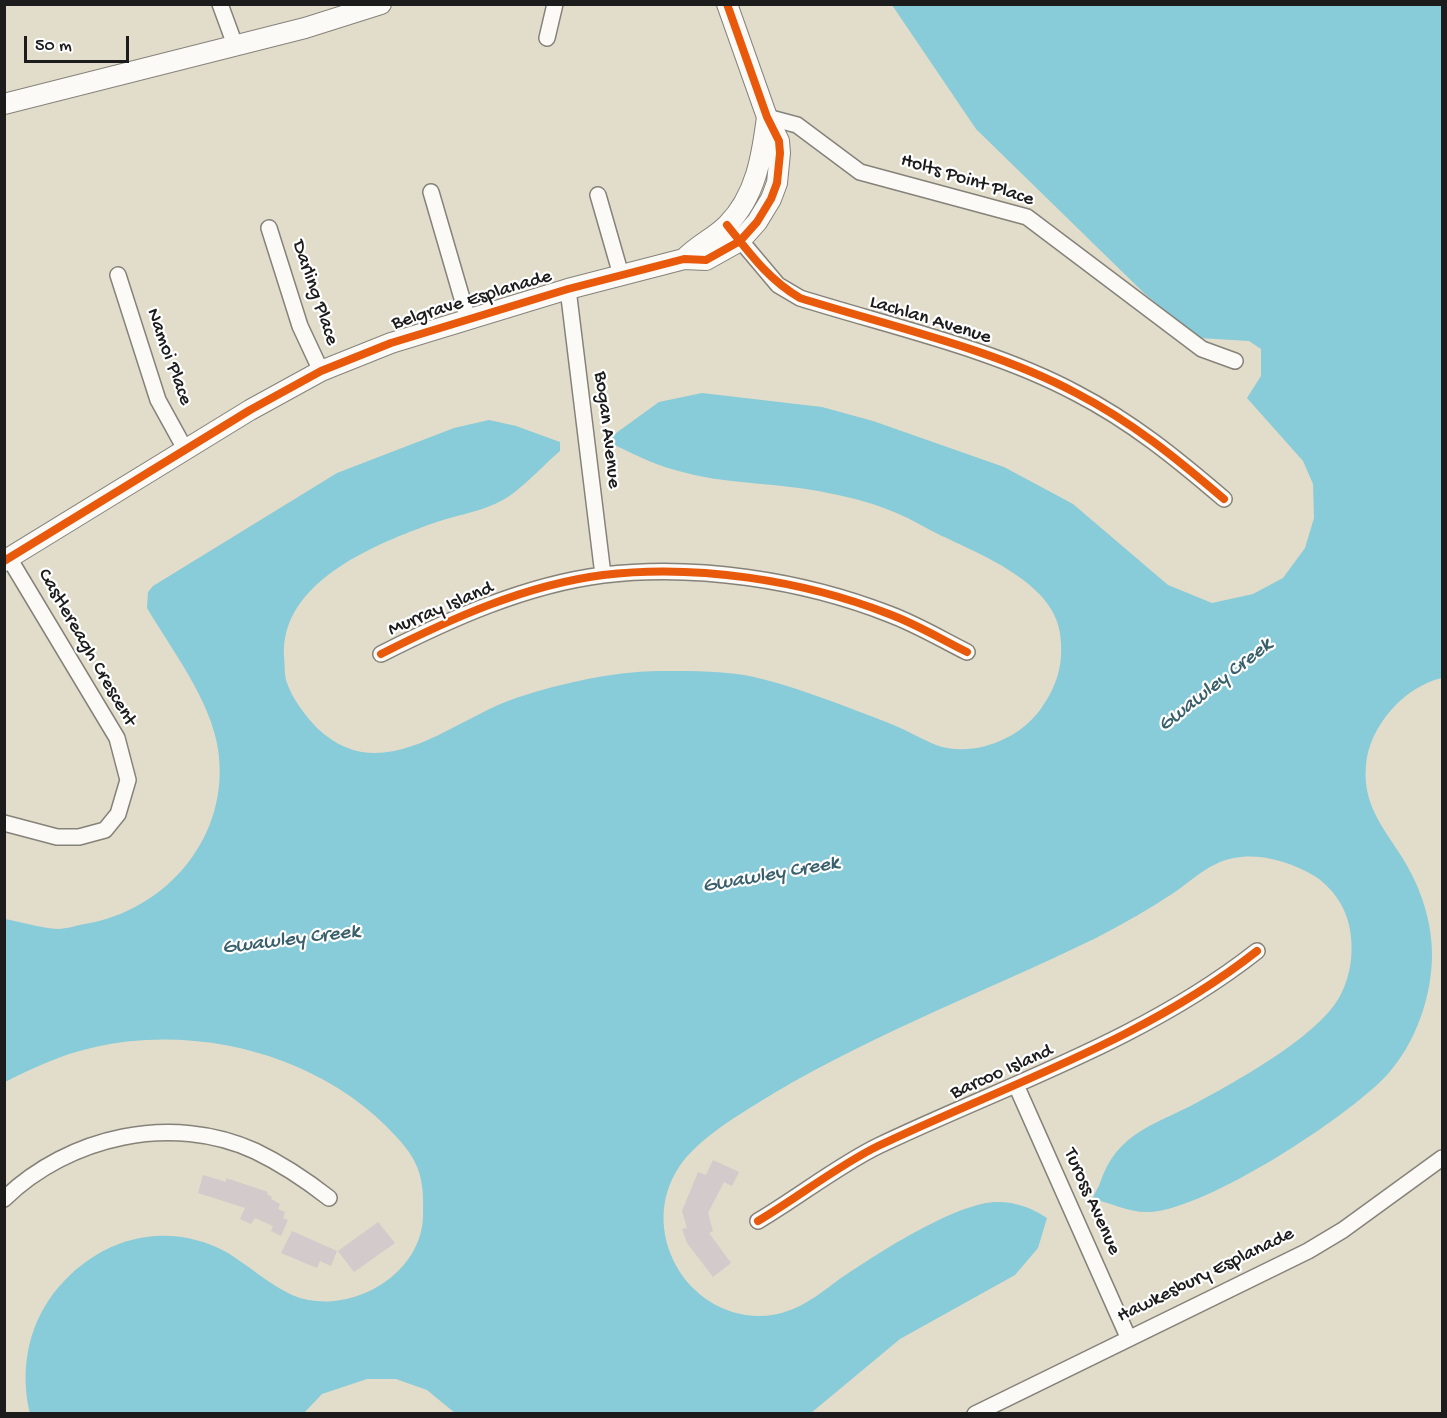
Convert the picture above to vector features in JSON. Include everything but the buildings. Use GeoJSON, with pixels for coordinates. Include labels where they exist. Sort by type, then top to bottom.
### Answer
{"type":"FeatureCollection","features":[{"type":"Feature","properties":{"kind":"street"},"geometry":{"type":"LineString","coordinates":[[220,4],[235,45]]}},
{"type":"Feature","properties":{"kind":"street"},"geometry":{"type":"LineString","coordinates":[[4,104],[305,28],[381,4]]}},
{"type":"Feature","properties":{"kind":"street"},"geometry":{"type":"LineString","coordinates":[[547,38],[555,4]]}},
{"type":"Feature","properties":{"kind":"street","name":"Belgrave Esplanade"},"geometry":{"type":"LineString","coordinates":[[7,559],[185,449],[321,371],[391,343],[568,289],[684,260],[706,260],[740,241],[763,214],[777,183],[779,141],[767,117],[727,4]]}},
{"type":"Feature","properties":{"kind":"street","name":"Belgrave Esplanade"},"geometry":{"type":"LineString","coordinates":[[684,260],[695,246],[728,225],[743,205],[753,186],[762,156],[767,117]]}},
{"type":"Feature","properties":{"kind":"street","name":"Holts Point Place"},"geometry":{"type":"LineString","coordinates":[[767,117],[797,125],[860,172],[1027,217],[1202,349],[1235,361]]}},
{"type":"Feature","properties":{"kind":"street"},"geometry":{"type":"LineString","coordinates":[[431,192],[468,319]]}},
{"type":"Feature","properties":{"kind":"street"},"geometry":{"type":"LineString","coordinates":[[598,195],[621,275]]}},
{"type":"Feature","properties":{"kind":"street","name":"Lachlan Avenue"},"geometry":{"type":"LineString","coordinates":[[728,225],[778,285],[800,298],[990,356],[1075,392],[1158,443],[1224,499]]}},
{"type":"Feature","properties":{"kind":"street","name":"Darling Place"},"geometry":{"type":"LineString","coordinates":[[269,228],[300,326],[321,371]]}},
{"type":"Feature","properties":{"kind":"street","name":"Namoi Place"},"geometry":{"type":"LineString","coordinates":[[118,275],[156,393],[185,449]]}},
{"type":"Feature","properties":{"kind":"street","name":"Bogan Avenue"},"geometry":{"type":"LineString","coordinates":[[568,289],[603,575]]}},
{"type":"Feature","properties":{"kind":"street","name":"Castlereagh Crescent"},"geometry":{"type":"LineString","coordinates":[[4,823],[57,837],[79,837],[105,830],[118,814],[128,780],[117,738],[7,559]]}},
{"type":"Feature","properties":{"kind":"street","name":"Murray Island"},"geometry":{"type":"LineString","coordinates":[[381,654],[440,624],[510,598],[603,575],[681,573],[753,577],[817,590],[891,614],[967,652]]}},
{"type":"Feature","properties":{"kind":"street","name":"Barcoo Island"},"geometry":{"type":"LineString","coordinates":[[758,1221],[875,1148],[1126,1034],[1220,980],[1257,951]]}},
{"type":"Feature","properties":{"kind":"street","name":"Tuross Avenue"},"geometry":{"type":"LineString","coordinates":[[1016,1085],[1128,1336]]}},
{"type":"Feature","properties":{"kind":"street"},"geometry":{"type":"LineString","coordinates":[[4,1199],[29,1177],[87,1146],[124,1136],[162,1132],[194,1134],[254,1151],[299,1175],[329,1198]]}},
{"type":"Feature","properties":{"kind":"street","name":"Hawkesbury Esplanade"},"geometry":{"type":"LineString","coordinates":[[975,1413],[995,1408],[1128,1336],[1308,1251],[1344,1230],[1443,1158]]}},
{"type":"Feature","properties":{"kind":"water","name":"Gwawley Creek"},"geometry":{"type":"Polygon","coordinates":[[[892,5],[1442,5],[1442,678],[1415,689],[1391,710],[1374,736],[1366,765],[1366,782],[1374,812],[1414,879],[1425,906],[1431,935],[1429,986],[1420,1018],[1406,1048],[1387,1075],[1342,1114],[1275,1158],[1206,1195],[1175,1207],[1150,1212],[1128,1209],[1093,1199],[1107,1166],[1127,1141],[1153,1124],[1234,1082],[1298,1040],[1331,1009],[1347,980],[1352,951],[1350,927],[1344,909],[1327,886],[1311,874],[1277,860],[1240,857],[1228,860],[1210,867],[1175,892],[1096,938],[879,1038],[794,1082],[713,1133],[694,1149],[679,1167],[667,1192],[664,1217],[667,1242],[676,1266],[691,1286],[711,1302],[734,1312],[761,1316],[783,1313],[811,1300],[913,1233],[977,1205],[994,1202],[1015,1204],[1047,1218],[1038,1248],[1015,1275],[900,1339],[811,1413],[455,1413],[427,1390],[396,1379],[367,1379],[322,1394],[304,1413],[30,1414],[26,1382],[28,1351],[44,1307],[70,1275],[89,1259],[110,1248],[133,1240],[156,1236],[180,1237],[204,1242],[228,1253],[292,1295],[313,1301],[335,1301],[357,1296],[377,1287],[395,1274],[409,1258],[419,1239],[423,1217],[422,1188],[417,1166],[397,1137],[356,1100],[322,1079],[286,1062],[248,1050],[209,1043],[169,1040],[130,1041],[68,1054],[5,1082],[5,919],[61,929],[115,916],[143,903],[167,885],[188,864],[204,838],[214,811],[219,781],[218,749],[214,731],[199,694],[147,608],[148,592],[153,586],[337,473],[454,428],[489,420],[516,426],[560,442],[560,451],[505,499],[428,525],[381,544],[357,556],[313,588],[297,608],[287,630],[284,656],[287,683],[304,713],[317,728],[342,745],[366,753],[391,752],[442,734],[491,708],[516,698],[551,688],[586,679],[622,674],[685,671],[726,673],[766,680],[812,694],[892,724],[936,745],[964,749],[993,744],[1020,730],[1040,710],[1055,683],[1061,654],[1060,633],[1054,615],[1044,599],[1029,585],[993,561],[882,507],[809,489],[694,475],[649,461],[608,442],[612,436],[659,402],[702,393],[822,407],[873,421],[1004,467],[1073,504],[1168,585],[1212,603],[1253,594],[1283,578],[1305,548],[1314,518],[1313,484],[1303,461],[1247,398],[1261,376],[1261,349],[1249,341],[1199,338],[1145,294],[976,129],[892,5]]]}},
{"type":"Feature","properties":{"kind":"cycle path"},"geometry":{"type":"LineString","coordinates":[[4,561],[250,410],[321,371],[391,343],[568,289],[684,259],[706,260],[740,241],[757,222],[771,199],[777,183],[780,153],[779,141],[767,117],[727,4]]}},
{"type":"Feature","properties":{"kind":"cycle path"},"geometry":{"type":"LineString","coordinates":[[727,225],[769,275],[800,298],[976,351],[1044,377],[1096,404],[1135,428],[1224,499]]}},
{"type":"Feature","properties":{"kind":"cycle path"},"geometry":{"type":"LineString","coordinates":[[381,654],[461,616],[517,595],[574,580],[638,572],[675,572],[748,578],[821,592],[899,618],[967,652]]}},
{"type":"Feature","properties":{"kind":"cycle path"},"geometry":{"type":"LineString","coordinates":[[758,1221],[848,1162],[878,1146],[1121,1036],[1214,982],[1257,951]]}}]}
